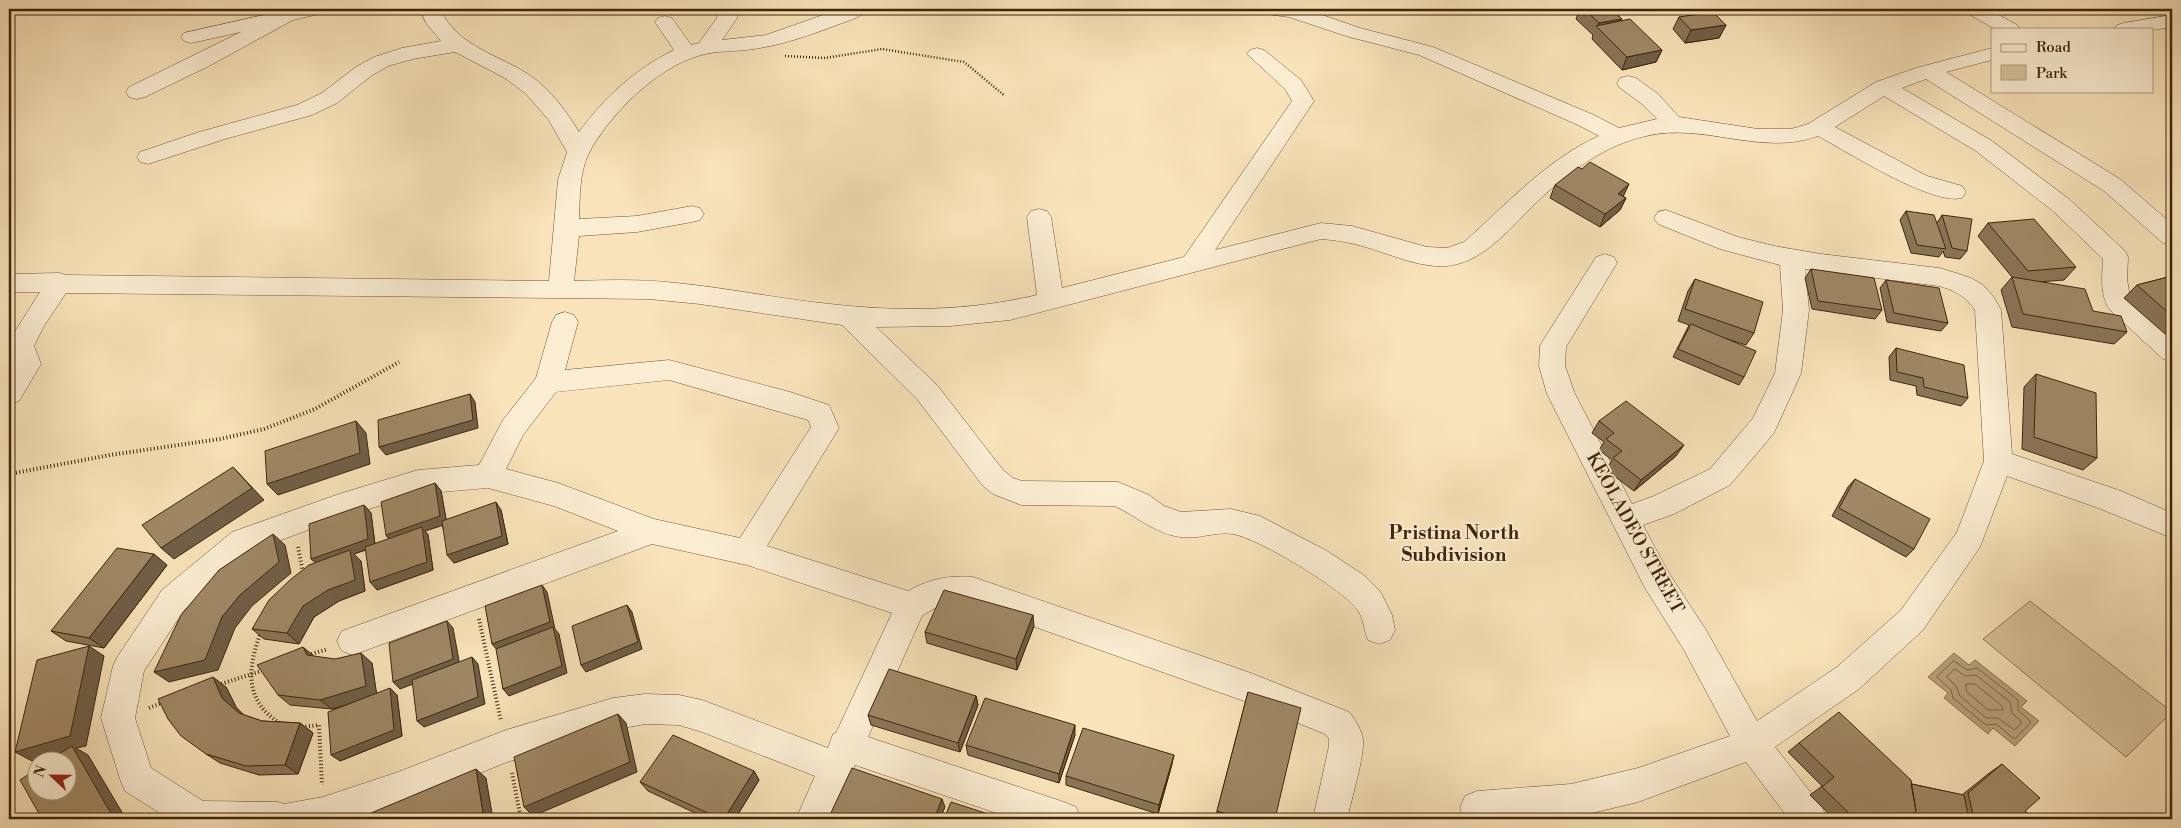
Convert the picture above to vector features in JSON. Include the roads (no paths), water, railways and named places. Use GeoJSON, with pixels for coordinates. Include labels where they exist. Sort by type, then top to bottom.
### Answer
{"type":"FeatureCollection","features":[{"type":"Feature","properties":{"kind":"street"},"geometry":{"type":"LineString","coordinates":[[191,37],[315,9]]}},
{"type":"Feature","properties":{"kind":"street"},"geometry":{"type":"LineString","coordinates":[[430,9],[441,32],[458,45],[526,82],[549,106],[580,152]]}},
{"type":"Feature","properties":{"kind":"street"},"geometry":{"type":"LineString","coordinates":[[560,290],[571,172],[598,121],[620,98],[644,78],[696,50],[727,18],[728,9]]}},
{"type":"Feature","properties":{"kind":"street"},"geometry":{"type":"LineString","coordinates":[[665,22],[696,50],[767,40],[810,27],[857,9]]}},
{"type":"Feature","properties":{"kind":"street"},"geometry":{"type":"LineString","coordinates":[[1266,9],[1292,11],[1353,32],[1426,51],[1586,120],[1616,136]]}},
{"type":"Feature","properties":{"kind":"street"},"geometry":{"type":"LineString","coordinates":[[1974,9],[2008,28]]}},
{"type":"Feature","properties":{"kind":"street"},"geometry":{"type":"LineString","coordinates":[[138,92],[286,17]]}},
{"type":"Feature","properties":{"kind":"street"},"geometry":{"type":"LineString","coordinates":[[2130,28],[2172,21]]}},
{"type":"Feature","properties":{"kind":"street"},"geometry":{"type":"LineString","coordinates":[[148,156],[227,131],[298,113],[316,106],[335,96],[369,68],[386,60],[458,45]]}},
{"type":"Feature","properties":{"kind":"street"},"geometry":{"type":"LineString","coordinates":[[1193,263],[1303,101],[1293,85],[1257,54]]}},
{"type":"Feature","properties":{"kind":"street"},"geometry":{"type":"LineString","coordinates":[[9,283],[60,282],[560,290],[625,289],[678,292],[849,316],[916,318],[971,316],[1010,311],[1321,231],[1352,234],[1424,254],[1444,257],[1458,255],[1473,248],[1563,166],[1594,146],[1616,136],[1673,124],[1783,138],[1820,128],[1841,112],[1884,88],[1929,71],[1991,54]]}},
{"type":"Feature","properties":{"kind":"street"},"geometry":{"type":"LineString","coordinates":[[1929,71],[2112,185],[2172,237]]}},
{"type":"Feature","properties":{"kind":"street"},"geometry":{"type":"LineString","coordinates":[[1628,83],[1650,99],[1673,124]]}},
{"type":"Feature","properties":{"kind":"street"},"geometry":{"type":"LineString","coordinates":[[1884,88],[1984,146],[2061,205],[2116,257],[2114,278],[2118,302],[2172,352]]}},
{"type":"Feature","properties":{"kind":"street"},"geometry":{"type":"LineString","coordinates":[[1820,128],[1919,181],[1954,192]]}},
{"type":"Feature","properties":{"kind":"street"},"geometry":{"type":"LineString","coordinates":[[567,228],[637,224],[692,214]]}},
{"type":"Feature","properties":{"kind":"street"},"geometry":{"type":"LineString","coordinates":[[1040,217],[1051,301]]}},
{"type":"Feature","properties":{"kind":"street"},"geometry":{"type":"LineString","coordinates":[[1477,808],[1571,801],[1638,784],[1752,744],[1848,678],[1912,620],[1969,538],[1998,461],[1988,310],[1984,301],[1972,289],[1955,280],[1940,277],[1792,259],[1750,250],[1711,238],[1666,218]]}},
{"type":"Feature","properties":{"kind":"street"},"geometry":{"type":"LineString","coordinates":[[1624,519],[1664,505],[1720,477],[1764,425],[1788,373],[1796,310],[1792,259]]}},
{"type":"Feature","properties":{"kind":"street","name":"KEOLADEO STREET"},"geometry":{"type":"LineString","coordinates":[[1605,263],[1553,346],[1552,366],[1561,394],[1656,579],[1696,640],[1752,744],[1810,819]]}},
{"type":"Feature","properties":{"kind":"street"},"geometry":{"type":"LineString","coordinates":[[9,394],[28,364],[15,350],[60,282]]}},
{"type":"Feature","properties":{"kind":"street"},"geometry":{"type":"LineString","coordinates":[[849,316],[927,392],[993,478],[1003,486],[1021,493],[1118,494],[1139,504],[1154,515],[1180,525],[1231,521],[1250,525],[1316,560],[1354,585],[1369,602],[1376,615],[1379,630]]}},
{"type":"Feature","properties":{"kind":"street"},"geometry":{"type":"LineString","coordinates":[[488,476],[513,428],[548,382],[565,322]]}},
{"type":"Feature","properties":{"kind":"street"},"geometry":{"type":"LineString","coordinates":[[548,382],[669,370],[790,403],[819,413],[825,428],[747,552]]}},
{"type":"Feature","properties":{"kind":"street"},"geometry":{"type":"LineString","coordinates":[[1998,461],[2111,500],[2172,526]]}},
{"type":"Feature","properties":{"kind":"street"},"geometry":{"type":"LineString","coordinates":[[278,819],[198,818],[137,779],[118,718],[129,666],[173,600],[243,541],[339,506],[418,482],[488,476],[558,495],[652,531],[747,552],[912,606]]}},
{"type":"Feature","properties":{"kind":"street"},"geometry":{"type":"LineString","coordinates":[[353,641],[652,531]]}},
{"type":"Feature","properties":{"kind":"street"},"geometry":{"type":"LineString","coordinates":[[813,819],[840,756],[912,606],[939,590],[953,588],[973,591],[1248,687],[1337,723],[1346,738],[1346,746],[1330,819]]}},
{"type":"Feature","properties":{"kind":"street"},"geometry":{"type":"LineString","coordinates":[[291,819],[323,814],[398,789],[506,746],[613,714],[645,709],[679,710],[702,716],[1064,819]]}},
{"type":"Feature","properties":{"kind":"water"},"geometry":{"type":"Polygon","coordinates":[[[1954,653],[1969,665],[1975,660],[2027,701],[2021,707],[2039,721],[2015,746],[1993,728],[1988,734],[1944,698],[1948,693],[1928,677],[1954,653]]]}},
{"type":"Feature","properties":{"kind":"district","name":"Pristina North Subdivision"},"geometry":{"type":"Point","coordinates":[1454,544]}}]}
